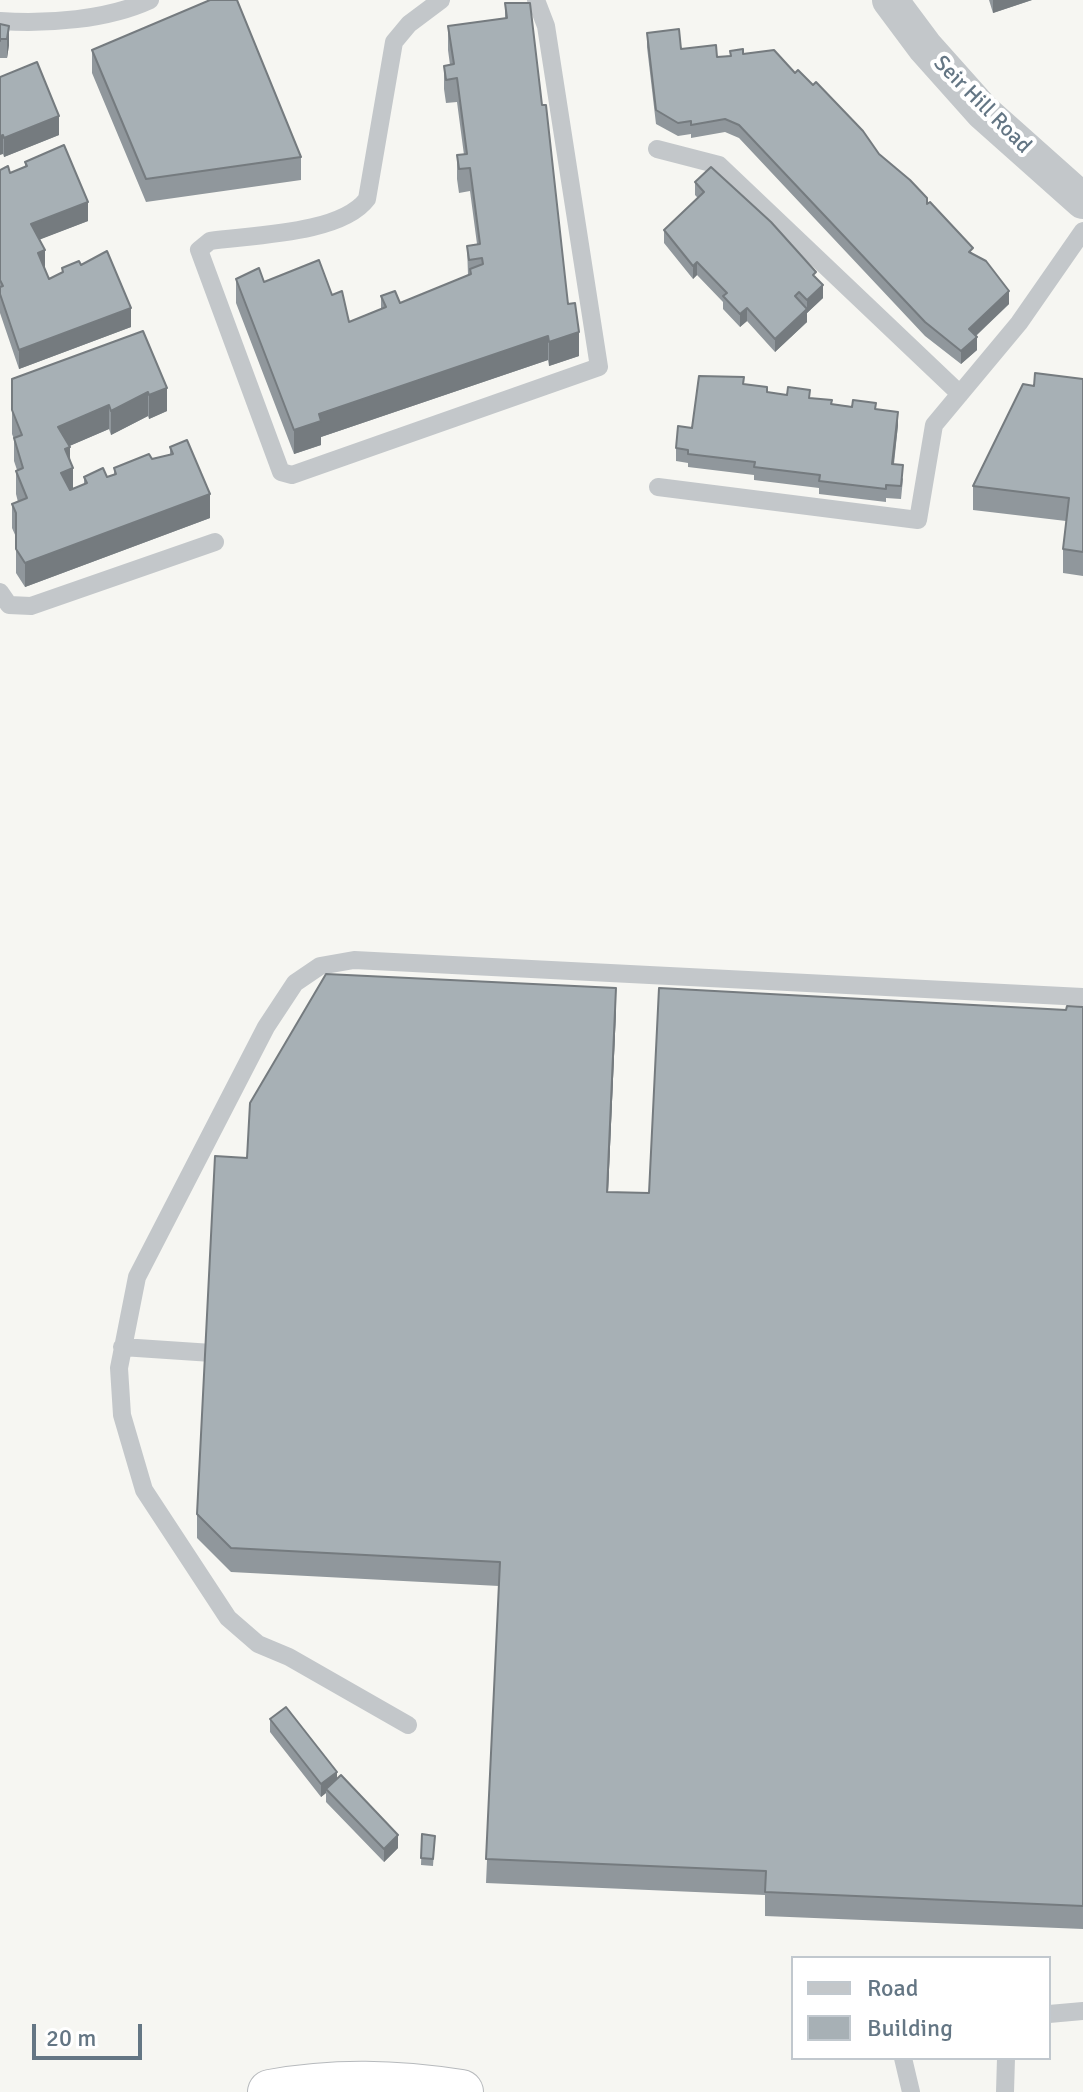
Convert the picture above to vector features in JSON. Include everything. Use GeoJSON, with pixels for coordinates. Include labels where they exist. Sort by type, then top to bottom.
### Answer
{"type":"FeatureCollection","features":[{"type":"Feature","properties":{"kind":"highway"},"geometry":{"type":"LineString","coordinates":[[270,2092],[312,2084],[363,2082],[408,2084],[461,2092]]}},
{"type":"Feature","properties":{"kind":"street","name":"Seir Hill Road"},"geometry":{"type":"LineString","coordinates":[[890,0],[925,47],[983,112],[1083,201]]}},
{"type":"Feature","properties":{"kind":"lane"},"geometry":{"type":"LineString","coordinates":[[0,21],[34,23],[131,9],[150,0]]}},
{"type":"Feature","properties":{"kind":"lane"},"geometry":{"type":"LineString","coordinates":[[441,0],[409,24],[394,42],[367,199],[359,210],[325,224],[210,241],[201,245],[199,256],[281,472],[292,475],[599,367],[546,26],[536,0]]}},
{"type":"Feature","properties":{"kind":"lane"},"geometry":{"type":"LineString","coordinates":[[657,149],[719,165],[960,394]]}},
{"type":"Feature","properties":{"kind":"lane"},"geometry":{"type":"LineString","coordinates":[[658,487],[918,520],[934,425],[1019,323],[1083,231]]}},
{"type":"Feature","properties":{"kind":"lane"},"geometry":{"type":"LineString","coordinates":[[0,592],[9,605],[31,606],[215,542]]}},
{"type":"Feature","properties":{"kind":"lane"},"geometry":{"type":"LineString","coordinates":[[408,1725],[289,1657],[258,1644],[228,1618],[144,1490],[122,1415],[119,1368],[137,1277],[266,1027],[295,983],[320,966],[354,960],[1083,997]]}},
{"type":"Feature","properties":{"kind":"lane"},"geometry":{"type":"LineString","coordinates":[[122,1347],[247,1355]]}},
{"type":"Feature","properties":{"kind":"lane"},"geometry":{"type":"LineString","coordinates":[[1051,2014],[1083,2011]]}},
{"type":"Feature","properties":{"kind":"lane"},"geometry":{"type":"LineString","coordinates":[[903,2060],[911,2092]]}},
{"type":"Feature","properties":{"kind":"lane"},"geometry":{"type":"LineString","coordinates":[[1005,2092],[1006,2060]]}},
{"type":"Feature","properties":{"kind":"building"},"geometry":{"type":"Polygon","coordinates":[[[210,0],[237,0],[301,157],[146,179],[92,50],[210,0]]]}},
{"type":"Feature","properties":{"kind":"building"},"geometry":{"type":"Polygon","coordinates":[[[505,3],[530,3],[542,105],[546,105],[568,304],[575,303],[579,332],[549,342],[548,336],[319,414],[321,421],[294,430],[236,279],[259,268],[264,282],[319,260],[332,295],[342,291],[349,322],[386,307],[381,296],[395,291],[400,303],[471,274],[470,269],[483,264],[482,258],[469,260],[467,246],[480,244],[470,168],[459,169],[457,155],[467,154],[457,78],[446,80],[444,66],[454,64],[448,26],[507,18],[505,3]]]}},
{"type":"Feature","properties":{"kind":"building"},"geometry":{"type":"Polygon","coordinates":[[[0,24],[9,26],[7,39],[0,39],[0,24]]]}},
{"type":"Feature","properties":{"kind":"building"},"geometry":{"type":"Polygon","coordinates":[[[679,29],[681,49],[716,45],[717,57],[731,56],[730,51],[743,49],[743,54],[774,50],[795,73],[798,70],[813,85],[816,82],[863,131],[879,154],[910,180],[927,198],[927,204],[930,202],[973,248],[969,252],[986,261],[1009,291],[969,329],[977,337],[961,351],[925,322],[739,125],[725,119],[691,125],[691,121],[678,123],[656,110],[647,33],[679,29]]]}},
{"type":"Feature","properties":{"kind":"building"},"geometry":{"type":"Polygon","coordinates":[[[37,62],[59,116],[4,138],[0,136],[0,77],[37,62]]]}},
{"type":"Feature","properties":{"kind":"building"},"geometry":{"type":"Polygon","coordinates":[[[64,145],[88,202],[31,224],[45,250],[38,253],[49,279],[63,272],[62,268],[79,261],[81,265],[107,251],[131,308],[19,350],[0,294],[0,287],[3,286],[0,280],[0,170],[8,166],[10,173],[27,166],[25,162],[64,145]]]}},
{"type":"Feature","properties":{"kind":"building"},"geometry":{"type":"Polygon","coordinates":[[[711,167],[771,222],[816,272],[813,275],[823,285],[807,300],[799,292],[795,296],[807,309],[775,339],[747,308],[740,314],[723,296],[727,293],[697,262],[693,266],[664,230],[704,192],[695,182],[711,167]]]}},
{"type":"Feature","properties":{"kind":"building"},"geometry":{"type":"Polygon","coordinates":[[[143,331],[167,388],[149,395],[148,392],[111,411],[109,405],[58,427],[70,447],[65,449],[73,468],[61,473],[70,490],[87,483],[84,477],[103,468],[107,477],[116,474],[114,468],[149,454],[152,459],[173,454],[170,447],[187,440],[210,494],[25,563],[16,549],[16,513],[12,504],[27,498],[16,471],[23,468],[14,438],[22,435],[12,410],[12,379],[143,331]]]}},
{"type":"Feature","properties":{"kind":"building"},"geometry":{"type":"Polygon","coordinates":[[[1035,373],[1083,379],[1083,552],[1063,549],[1069,498],[973,486],[1023,384],[1034,386],[1035,373]]]}},
{"type":"Feature","properties":{"kind":"building"},"geometry":{"type":"Polygon","coordinates":[[[699,376],[744,377],[743,384],[767,387],[767,392],[787,395],[788,387],[810,390],[809,398],[832,400],[831,404],[852,407],[853,400],[876,403],[875,409],[898,412],[892,464],[903,465],[901,486],[886,485],[886,489],[819,481],[820,475],[754,467],[755,462],[688,454],[688,450],[676,448],[678,426],[692,428],[699,376]]]}},
{"type":"Feature","properties":{"kind":"building"},"geometry":{"type":"Polygon","coordinates":[[[326,974],[616,988],[607,1192],[649,1193],[659,988],[1066,1010],[1067,1006],[1083,1007],[1083,1906],[765,1892],[766,1871],[486,1859],[500,1562],[231,1548],[197,1514],[215,1156],[247,1158],[250,1103],[326,974]]]}},
{"type":"Feature","properties":{"kind":"building"},"geometry":{"type":"Polygon","coordinates":[[[286,1707],[337,1772],[321,1784],[270,1719],[286,1707]]]}},
{"type":"Feature","properties":{"kind":"building"},"geometry":{"type":"Polygon","coordinates":[[[341,1775],[398,1835],[384,1849],[326,1789],[341,1775]]]}},
{"type":"Feature","properties":{"kind":"building"},"geometry":{"type":"Polygon","coordinates":[[[422,1834],[435,1836],[433,1859],[421,1858],[422,1834]]]}}]}
